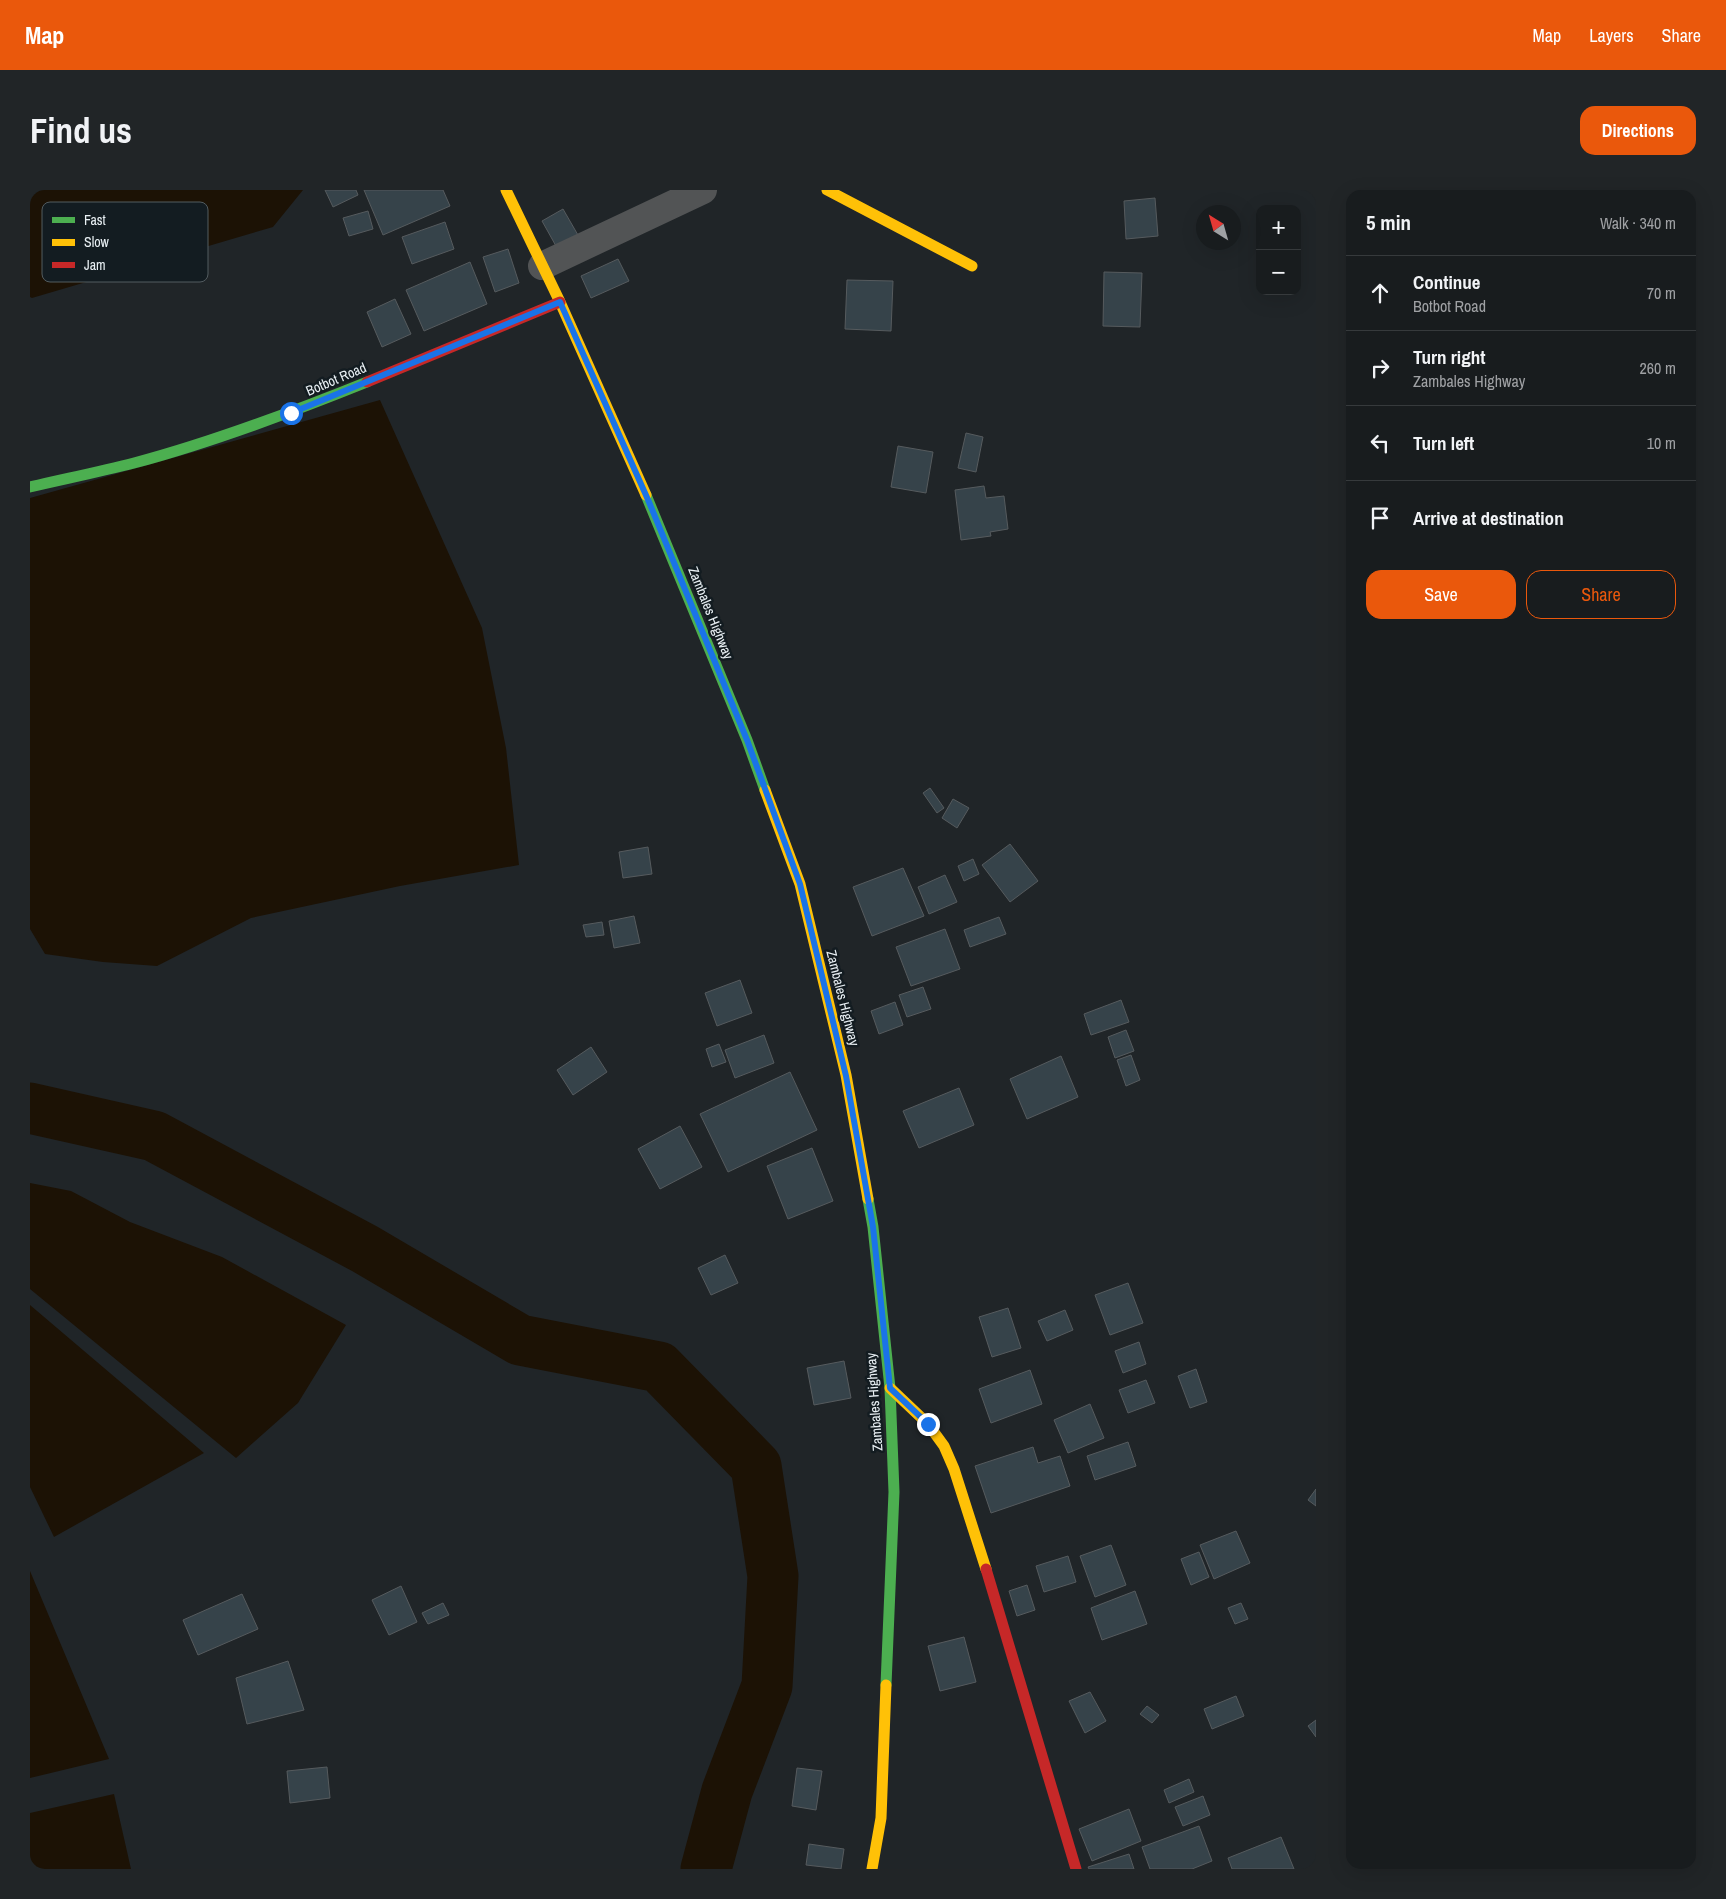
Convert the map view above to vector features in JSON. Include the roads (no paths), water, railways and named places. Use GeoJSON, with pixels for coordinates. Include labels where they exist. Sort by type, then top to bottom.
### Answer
{"type":"FeatureCollection","features":[{"type":"Feature","properties":{"kind":"main road","name":"Zambales Highway"},"geometry":{"type":"LineString","coordinates":[[506,190],[560,302],[656,519],[747,740],[800,884],[848,1085],[873,1227],[890,1388],[894,1492],[881,1818],[872,1869]]}},
{"type":"Feature","properties":{"kind":"main road"},"geometry":{"type":"LineString","coordinates":[[827,190],[972,266]]}},
{"type":"Feature","properties":{"kind":"main road","name":"Botbot Road"},"geometry":{"type":"LineString","coordinates":[[30,487],[133,463],[291,413],[560,302]]}},
{"type":"Feature","properties":{"kind":"main road"},"geometry":{"type":"LineString","coordinates":[[890,1388],[928,1424],[944,1446],[954,1469],[1004,1626],[1076,1869]]}},
{"type":"Feature","properties":{"kind":"street"},"geometry":{"type":"LineString","coordinates":[[542,266],[703,190]]}},
{"type":"Feature","properties":{"kind":"waterway"},"geometry":{"type":"LineString","coordinates":[[30,1108],[154,1136],[365,1249],[520,1340],[659,1367],[756,1466],[773,1576],[767,1686],[727,1791],[706,1869]]}}]}
